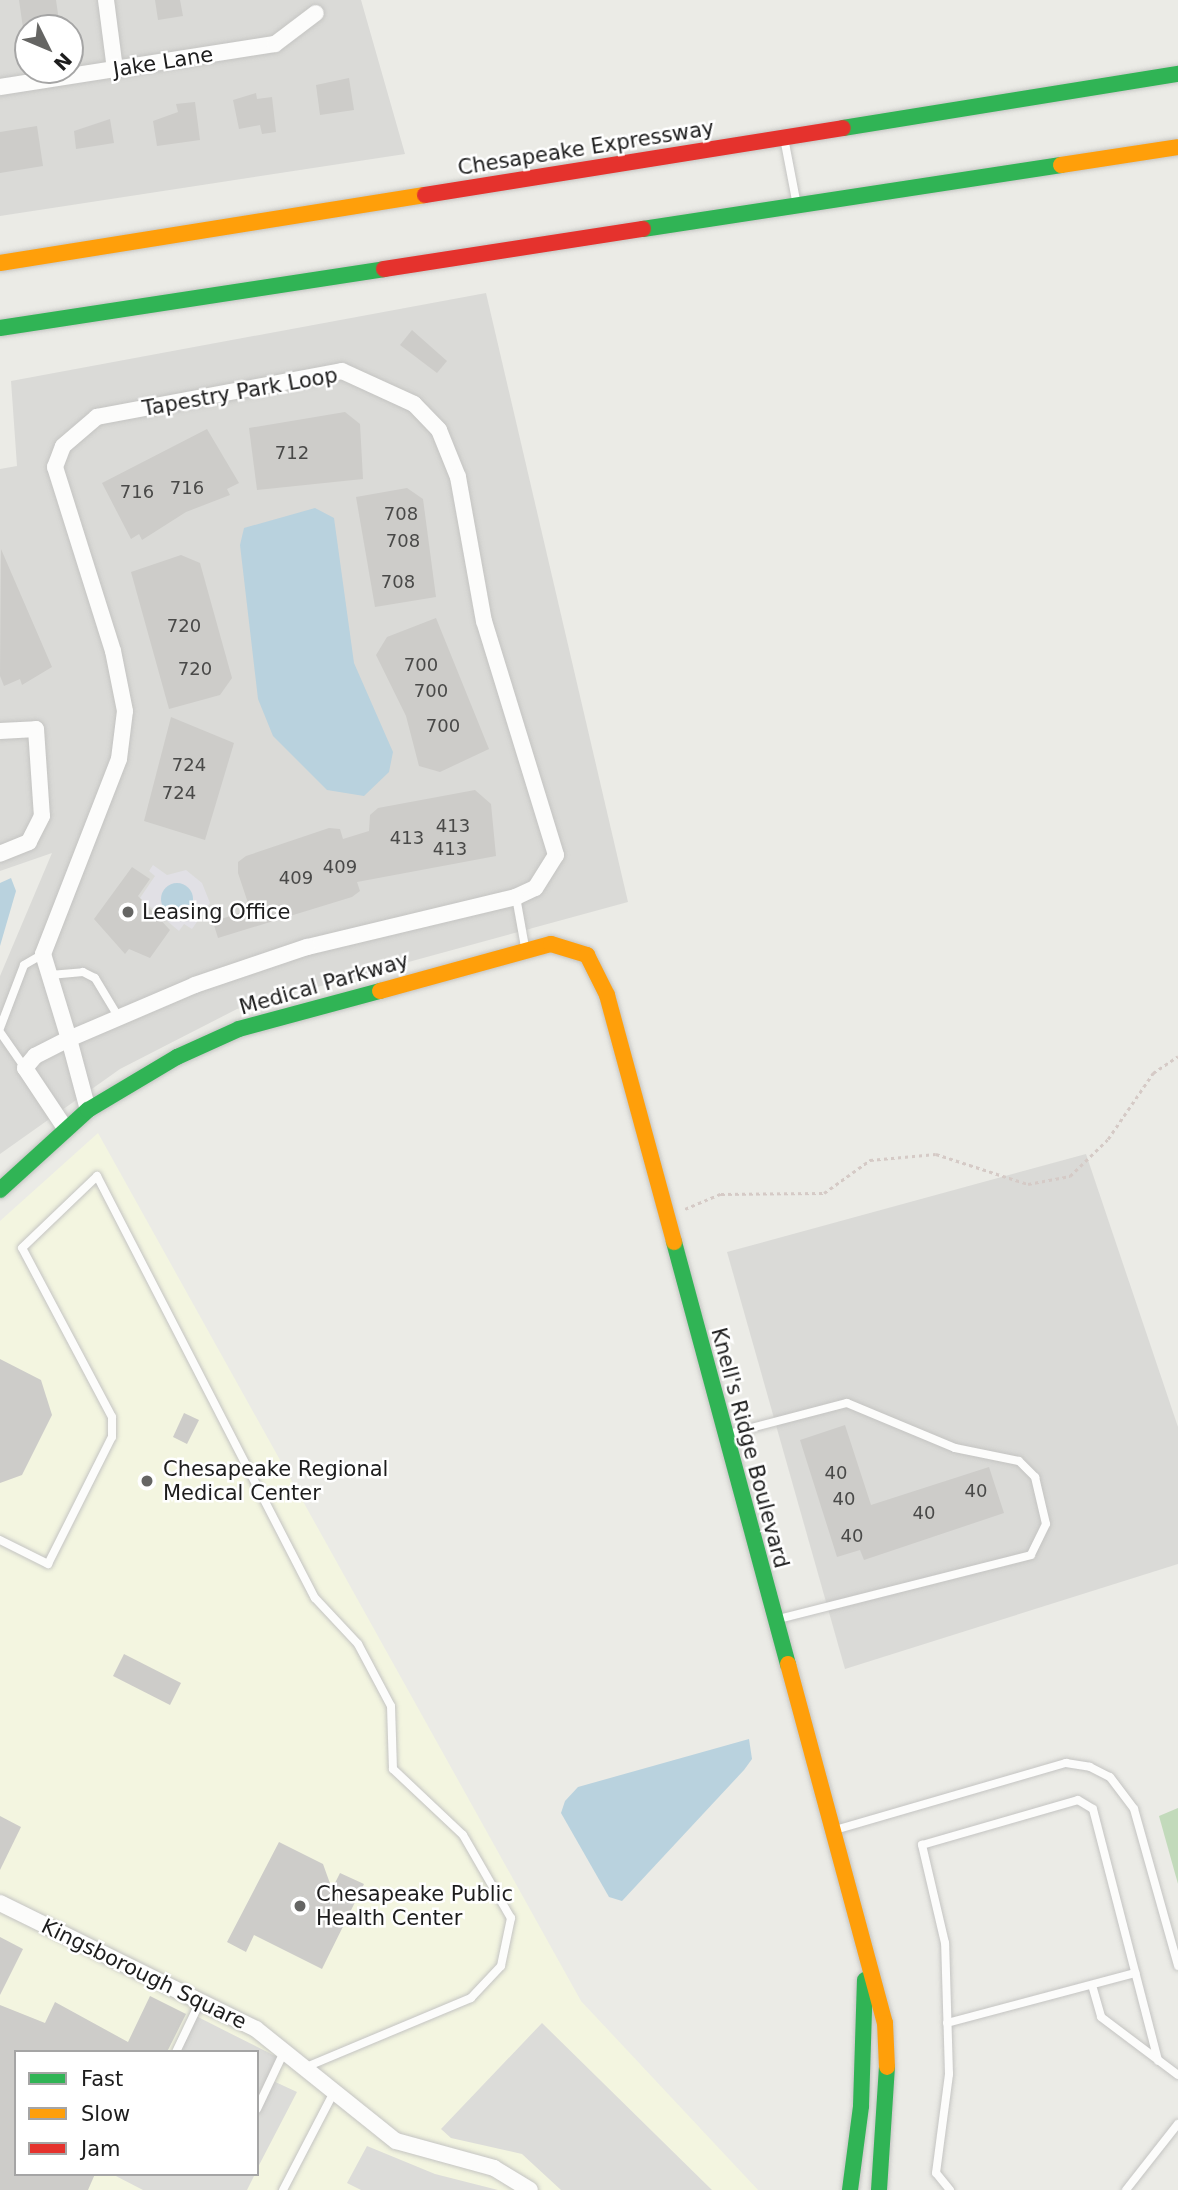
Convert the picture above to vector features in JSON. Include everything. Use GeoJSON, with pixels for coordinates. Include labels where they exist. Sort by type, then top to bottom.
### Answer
{"type":"FeatureCollection","features":[{"type":"Feature","properties":{"kind":"main road","name":"Chesapeake Expressway"},"geometry":{"type":"LineString","coordinates":[[0,263],[1178,74]]}},
{"type":"Feature","properties":{"kind":"main road"},"geometry":{"type":"LineString","coordinates":[[0,328],[1178,147]]}},
{"type":"Feature","properties":{"kind":"main road","name":"Medical Parkway"},"geometry":{"type":"LineString","coordinates":[[0,1190],[65,1128],[88,1110],[177,1057],[239,1029],[551,944],[579,948]]}},
{"type":"Feature","properties":{"kind":"main road","name":"Knell's Ridge Boulevard"},"geometry":{"type":"LineString","coordinates":[[579,948],[607,995],[831,1831],[890,2062],[879,2190]]}},
{"type":"Feature","properties":{"kind":"main road","name":"Knell's Ridge Boulevard"},"geometry":{"type":"LineString","coordinates":[[850,2190],[861,2106],[866,1966]]}},
{"type":"Feature","properties":{"kind":"street"},"geometry":{"type":"LineString","coordinates":[[106,0],[115,69]]}},
{"type":"Feature","properties":{"kind":"street","name":"Jake Lane"},"geometry":{"type":"LineString","coordinates":[[0,87],[275,44],[316,13]]}},
{"type":"Feature","properties":{"kind":"street","name":"Tapestry Park Loop"},"geometry":{"type":"LineString","coordinates":[[25,1068],[69,1039],[307,947],[516,897],[549,873],[556,841],[484,621],[457,477],[439,430],[414,404],[342,371],[97,417],[63,446],[55,467],[113,651],[125,711],[119,760],[43,954]]}},
{"type":"Feature","properties":{"kind":"street"},"geometry":{"type":"LineString","coordinates":[[0,731],[36,729],[42,817],[29,842],[0,854]]}},
{"type":"Feature","properties":{"kind":"street"},"geometry":{"type":"LineString","coordinates":[[43,954],[88,1110]]}},
{"type":"Feature","properties":{"kind":"street"},"geometry":{"type":"LineString","coordinates":[[25,1068],[65,1128]]}},
{"type":"Feature","properties":{"kind":"street","name":"Kingsborough Square"},"geometry":{"type":"LineString","coordinates":[[0,1903],[200,2001],[285,2049],[396,2141],[494,2168],[530,2190]]}},
{"type":"Feature","properties":{"kind":"lane"},"geometry":{"type":"LineString","coordinates":[[784,137],[797,205]]}},
{"type":"Feature","properties":{"kind":"lane"},"geometry":{"type":"LineString","coordinates":[[516,897],[526,950]]}},
{"type":"Feature","properties":{"kind":"lane"},"geometry":{"type":"LineString","coordinates":[[25,1068],[0,1030],[24,965],[43,954]]}},
{"type":"Feature","properties":{"kind":"lane"},"geometry":{"type":"LineString","coordinates":[[50,975],[83,972],[95,978],[120,1018]]}},
{"type":"Feature","properties":{"kind":"lane"},"geometry":{"type":"LineString","coordinates":[[0,1540],[48,1564],[112,1437],[112,1417],[22,1248],[97,1176],[315,1598],[358,1644],[391,1706],[393,1769],[463,1835],[511,1918],[501,1966],[471,1998],[306,2067]]}},
{"type":"Feature","properties":{"kind":"lane"},"geometry":{"type":"LineString","coordinates":[[725,1435],[847,1403],[955,1448],[1018,1461],[1035,1477],[1046,1524],[1031,1555],[775,1620]]}},
{"type":"Feature","properties":{"kind":"lane"},"geometry":{"type":"LineString","coordinates":[[831,1831],[1066,1763],[1090,1767],[1110,1777],[1134,1809],[1178,1966]]}},
{"type":"Feature","properties":{"kind":"lane"},"geometry":{"type":"LineString","coordinates":[[950,2190],[936,2173],[949,2074],[945,1943],[922,1845],[1078,1800],[1093,1809],[1158,2061]]}},
{"type":"Feature","properties":{"kind":"lane"},"geometry":{"type":"LineString","coordinates":[[947,2023],[1135,1973]]}},
{"type":"Feature","properties":{"kind":"lane"},"geometry":{"type":"LineString","coordinates":[[1092,1985],[1101,2017],[1178,2076]]}},
{"type":"Feature","properties":{"kind":"lane"},"geometry":{"type":"LineString","coordinates":[[177,2050],[200,2001]]}},
{"type":"Feature","properties":{"kind":"lane"},"geometry":{"type":"LineString","coordinates":[[259,2105],[285,2049]]}},
{"type":"Feature","properties":{"kind":"lane"},"geometry":{"type":"LineString","coordinates":[[283,2190],[334,2092]]}},
{"type":"Feature","properties":{"kind":"lane"},"geometry":{"type":"LineString","coordinates":[[1126,2190],[1178,2124]]}},
{"type":"Feature","properties":{"kind":"path"},"geometry":{"type":"LineString","coordinates":[[667,1217],[720,1194],[824,1193],[870,1160],[909,1156],[936,1154],[1028,1184],[1070,1176],[1108,1139],[1153,1073],[1178,1056]]}},
{"type":"Feature","properties":{"kind":"shaded area"},"geometry":{"type":"Polygon","coordinates":[[[0,0],[361,0],[405,154],[0,216],[0,0]]]}},
{"type":"Feature","properties":{"kind":"shaded area"},"geometry":{"type":"Polygon","coordinates":[[[486,293],[628,902],[237,1009],[120,1069],[0,1154],[0,976],[52,853],[0,871],[0,469],[17,466],[11,381],[486,293]]]}},
{"type":"Feature","properties":{"kind":"shaded area"},"geometry":{"type":"Polygon","coordinates":[[[153,865],[167,875],[186,870],[202,883],[210,903],[192,929],[184,924],[179,931],[140,898],[155,876],[149,871],[153,865]]]}},
{"type":"Feature","properties":{"kind":"shaded area","name":"Chesapeake Regional Medical Center"},"geometry":{"type":"Polygon","coordinates":[[[98,1133],[581,2001],[758,2190],[0,2190],[0,1221],[98,1133]]]}},
{"type":"Feature","properties":{"kind":"shaded area"},"geometry":{"type":"Polygon","coordinates":[[[1086,1154],[1178,1427],[1178,1564],[845,1669],[727,1252],[1086,1154]]]}},
{"type":"Feature","properties":{"kind":"shaded area"},"geometry":{"type":"Polygon","coordinates":[[[194,2015],[281,2059],[271,2080],[297,2092],[259,2165],[259,2050],[177,2050],[194,2015]]]}},
{"type":"Feature","properties":{"kind":"shaded area"},"geometry":{"type":"Polygon","coordinates":[[[542,2023],[712,2190],[561,2190],[522,2154],[451,2138],[441,2129],[542,2023]]]}},
{"type":"Feature","properties":{"kind":"shaded area"},"geometry":{"type":"Polygon","coordinates":[[[367,2146],[435,2174],[498,2190],[361,2190],[347,2183],[367,2146]]]}},
{"type":"Feature","properties":{"kind":"shaded area"},"geometry":{"type":"Polygon","coordinates":[[[116,2176],[254,2176],[247,2190],[143,2190],[116,2176]]]}},
{"type":"Feature","properties":{"kind":"green space"},"geometry":{"type":"Polygon","coordinates":[[[1178,1808],[1178,1884],[1159,1816],[1178,1808]]]}},
{"type":"Feature","properties":{"kind":"water"},"geometry":{"type":"Polygon","coordinates":[[[315,508],[334,518],[354,663],[393,752],[389,772],[364,796],[327,790],[273,736],[258,699],[240,545],[244,528],[315,508]]]}},
{"type":"Feature","properties":{"kind":"water"},"geometry":{"type":"Polygon","coordinates":[[[11,878],[16,891],[0,946],[0,883],[11,878]]]}},
{"type":"Feature","properties":{"kind":"water"},"geometry":{"type":"Polygon","coordinates":[[[177,883],[188,888],[193,899],[188,910],[177,915],[166,910],[161,899],[166,888],[177,883]]]}},
{"type":"Feature","properties":{"kind":"water"},"geometry":{"type":"Polygon","coordinates":[[[749,1739],[752,1759],[744,1770],[622,1901],[609,1897],[561,1813],[565,1801],[578,1787],[749,1739]]]}},
{"type":"Feature","properties":{"kind":"building"},"geometry":{"type":"Polygon","coordinates":[[[19,0],[56,0],[58,14],[21,14],[19,0]]]}},
{"type":"Feature","properties":{"kind":"building"},"geometry":{"type":"Polygon","coordinates":[[[155,0],[180,0],[183,16],[158,20],[155,0]]]}},
{"type":"Feature","properties":{"kind":"building"},"geometry":{"type":"Polygon","coordinates":[[[349,78],[354,110],[320,115],[316,85],[349,78]]]}},
{"type":"Feature","properties":{"kind":"building"},"geometry":{"type":"Polygon","coordinates":[[[256,93],[257,99],[272,97],[276,132],[262,134],[260,125],[239,129],[233,100],[256,93]]]}},
{"type":"Feature","properties":{"kind":"building"},"geometry":{"type":"Polygon","coordinates":[[[195,102],[200,140],[157,146],[153,121],[178,112],[176,104],[195,102]]]}},
{"type":"Feature","properties":{"kind":"building"},"geometry":{"type":"Polygon","coordinates":[[[110,119],[114,143],[76,149],[74,131],[110,119]]]}},
{"type":"Feature","properties":{"kind":"building"},"geometry":{"type":"Polygon","coordinates":[[[37,126],[43,166],[0,173],[0,132],[37,126]]]}},
{"type":"Feature","properties":{"kind":"building"},"geometry":{"type":"Polygon","coordinates":[[[412,330],[447,361],[437,373],[400,345],[412,330]]]}},
{"type":"Feature","properties":{"kind":"building"},"geometry":{"type":"Polygon","coordinates":[[[345,412],[360,424],[363,479],[257,490],[249,428],[345,412]]]}},
{"type":"Feature","properties":{"kind":"building"},"geometry":{"type":"Polygon","coordinates":[[[207,429],[239,483],[227,489],[230,495],[186,512],[142,540],[139,534],[131,539],[102,483],[207,429]]]}},
{"type":"Feature","properties":{"kind":"building"},"geometry":{"type":"Polygon","coordinates":[[[407,488],[423,499],[436,597],[375,607],[356,497],[407,488]]]}},
{"type":"Feature","properties":{"kind":"building"},"geometry":{"type":"Polygon","coordinates":[[[1,549],[52,667],[22,685],[20,679],[4,686],[0,676],[1,549]]]}},
{"type":"Feature","properties":{"kind":"building"},"geometry":{"type":"Polygon","coordinates":[[[181,555],[200,563],[232,678],[220,695],[169,709],[131,572],[181,555]]]}},
{"type":"Feature","properties":{"kind":"building"},"geometry":{"type":"Polygon","coordinates":[[[436,618],[489,749],[440,772],[419,766],[406,716],[376,655],[387,637],[436,618]]]}},
{"type":"Feature","properties":{"kind":"building"},"geometry":{"type":"Polygon","coordinates":[[[171,717],[234,743],[205,840],[144,821],[171,717]]]}},
{"type":"Feature","properties":{"kind":"building"},"geometry":{"type":"Polygon","coordinates":[[[475,790],[491,804],[496,856],[357,882],[360,891],[352,897],[218,938],[213,922],[250,909],[238,873],[238,862],[246,856],[329,828],[340,829],[343,839],[369,831],[370,815],[378,808],[475,790]]]}},
{"type":"Feature","properties":{"kind":"building","name":"Leasing Office"},"geometry":{"type":"Polygon","coordinates":[[[132,867],[150,879],[138,896],[170,930],[150,958],[129,949],[125,954],[94,919],[132,867]]]}},
{"type":"Feature","properties":{"kind":"building"},"geometry":{"type":"Polygon","coordinates":[[[0,1359],[41,1380],[52,1415],[22,1475],[0,1483],[0,1359]]]}},
{"type":"Feature","properties":{"kind":"building"},"geometry":{"type":"Polygon","coordinates":[[[184,1413],[199,1420],[187,1444],[173,1437],[184,1413]]]}},
{"type":"Feature","properties":{"kind":"building"},"geometry":{"type":"Polygon","coordinates":[[[845,1425],[871,1505],[989,1467],[1004,1513],[864,1560],[860,1550],[837,1557],[800,1440],[845,1425]]]}},
{"type":"Feature","properties":{"kind":"building"},"geometry":{"type":"Polygon","coordinates":[[[124,1654],[181,1683],[170,1705],[113,1676],[124,1654]]]}},
{"type":"Feature","properties":{"kind":"building"},"geometry":{"type":"Polygon","coordinates":[[[0,1816],[21,1827],[0,1870],[0,1816]]]}},
{"type":"Feature","properties":{"kind":"building","name":"Chesapeake Public Health Center"},"geometry":{"type":"Polygon","coordinates":[[[279,1842],[323,1864],[332,1889],[340,1873],[364,1884],[322,1969],[254,1935],[246,1952],[227,1942],[279,1842]]]}},
{"type":"Feature","properties":{"kind":"building"},"geometry":{"type":"Polygon","coordinates":[[[0,1937],[23,1949],[0,1995],[0,1937]]]}},
{"type":"Feature","properties":{"kind":"building"},"geometry":{"type":"Polygon","coordinates":[[[150,1996],[186,2014],[168,2050],[14,2050],[14,2176],[94,2176],[88,2190],[0,2190],[0,2005],[45,2023],[55,2002],[128,2042],[150,1996]]]}},
{"type":"Feature","properties":{"kind":"traffic: fast"},"geometry":{"type":"LineString","coordinates":[[843,128],[1178,74]]}},
{"type":"Feature","properties":{"kind":"traffic: fast"},"geometry":{"type":"LineString","coordinates":[[643,229],[1061,165]]}},
{"type":"Feature","properties":{"kind":"traffic: fast"},"geometry":{"type":"LineString","coordinates":[[0,328],[384,269]]}},
{"type":"Feature","properties":{"kind":"traffic: fast"},"geometry":{"type":"LineString","coordinates":[[0,1190],[88,1110],[177,1057],[239,1029],[380,991]]}},
{"type":"Feature","properties":{"kind":"traffic: fast"},"geometry":{"type":"LineString","coordinates":[[674,1242],[788,1664]]}},
{"type":"Feature","properties":{"kind":"traffic: fast"},"geometry":{"type":"LineString","coordinates":[[850,2190],[861,2106],[865,1980]]}},
{"type":"Feature","properties":{"kind":"traffic: fast"},"geometry":{"type":"LineString","coordinates":[[879,2190],[887,2067]]}},
{"type":"Feature","properties":{"kind":"traffic: slow"},"geometry":{"type":"LineString","coordinates":[[1061,165],[1178,147]]}},
{"type":"Feature","properties":{"kind":"traffic: slow"},"geometry":{"type":"LineString","coordinates":[[0,263],[425,195]]}},
{"type":"Feature","properties":{"kind":"traffic: slow"},"geometry":{"type":"LineString","coordinates":[[380,991],[551,944],[587,955],[607,995],[674,1242]]}},
{"type":"Feature","properties":{"kind":"traffic: slow"},"geometry":{"type":"LineString","coordinates":[[788,1664],[885,2023],[887,2067]]}},
{"type":"Feature","properties":{"kind":"traffic: jam"},"geometry":{"type":"LineString","coordinates":[[425,195],[843,128]]}},
{"type":"Feature","properties":{"kind":"traffic: jam"},"geometry":{"type":"LineString","coordinates":[[384,269],[643,229]]}},
{"type":"Feature","properties":{"kind":"place","name":"Leasing Office"},"geometry":{"type":"Point","coordinates":[128,912]}},
{"type":"Feature","properties":{"kind":"place","name":"Chesapeake Regional Medical Center"},"geometry":{"type":"Point","coordinates":[147,1481]}},
{"type":"Feature","properties":{"kind":"place","name":"Chesapeake Public Health Center"},"geometry":{"type":"Point","coordinates":[300,1906]}}]}
